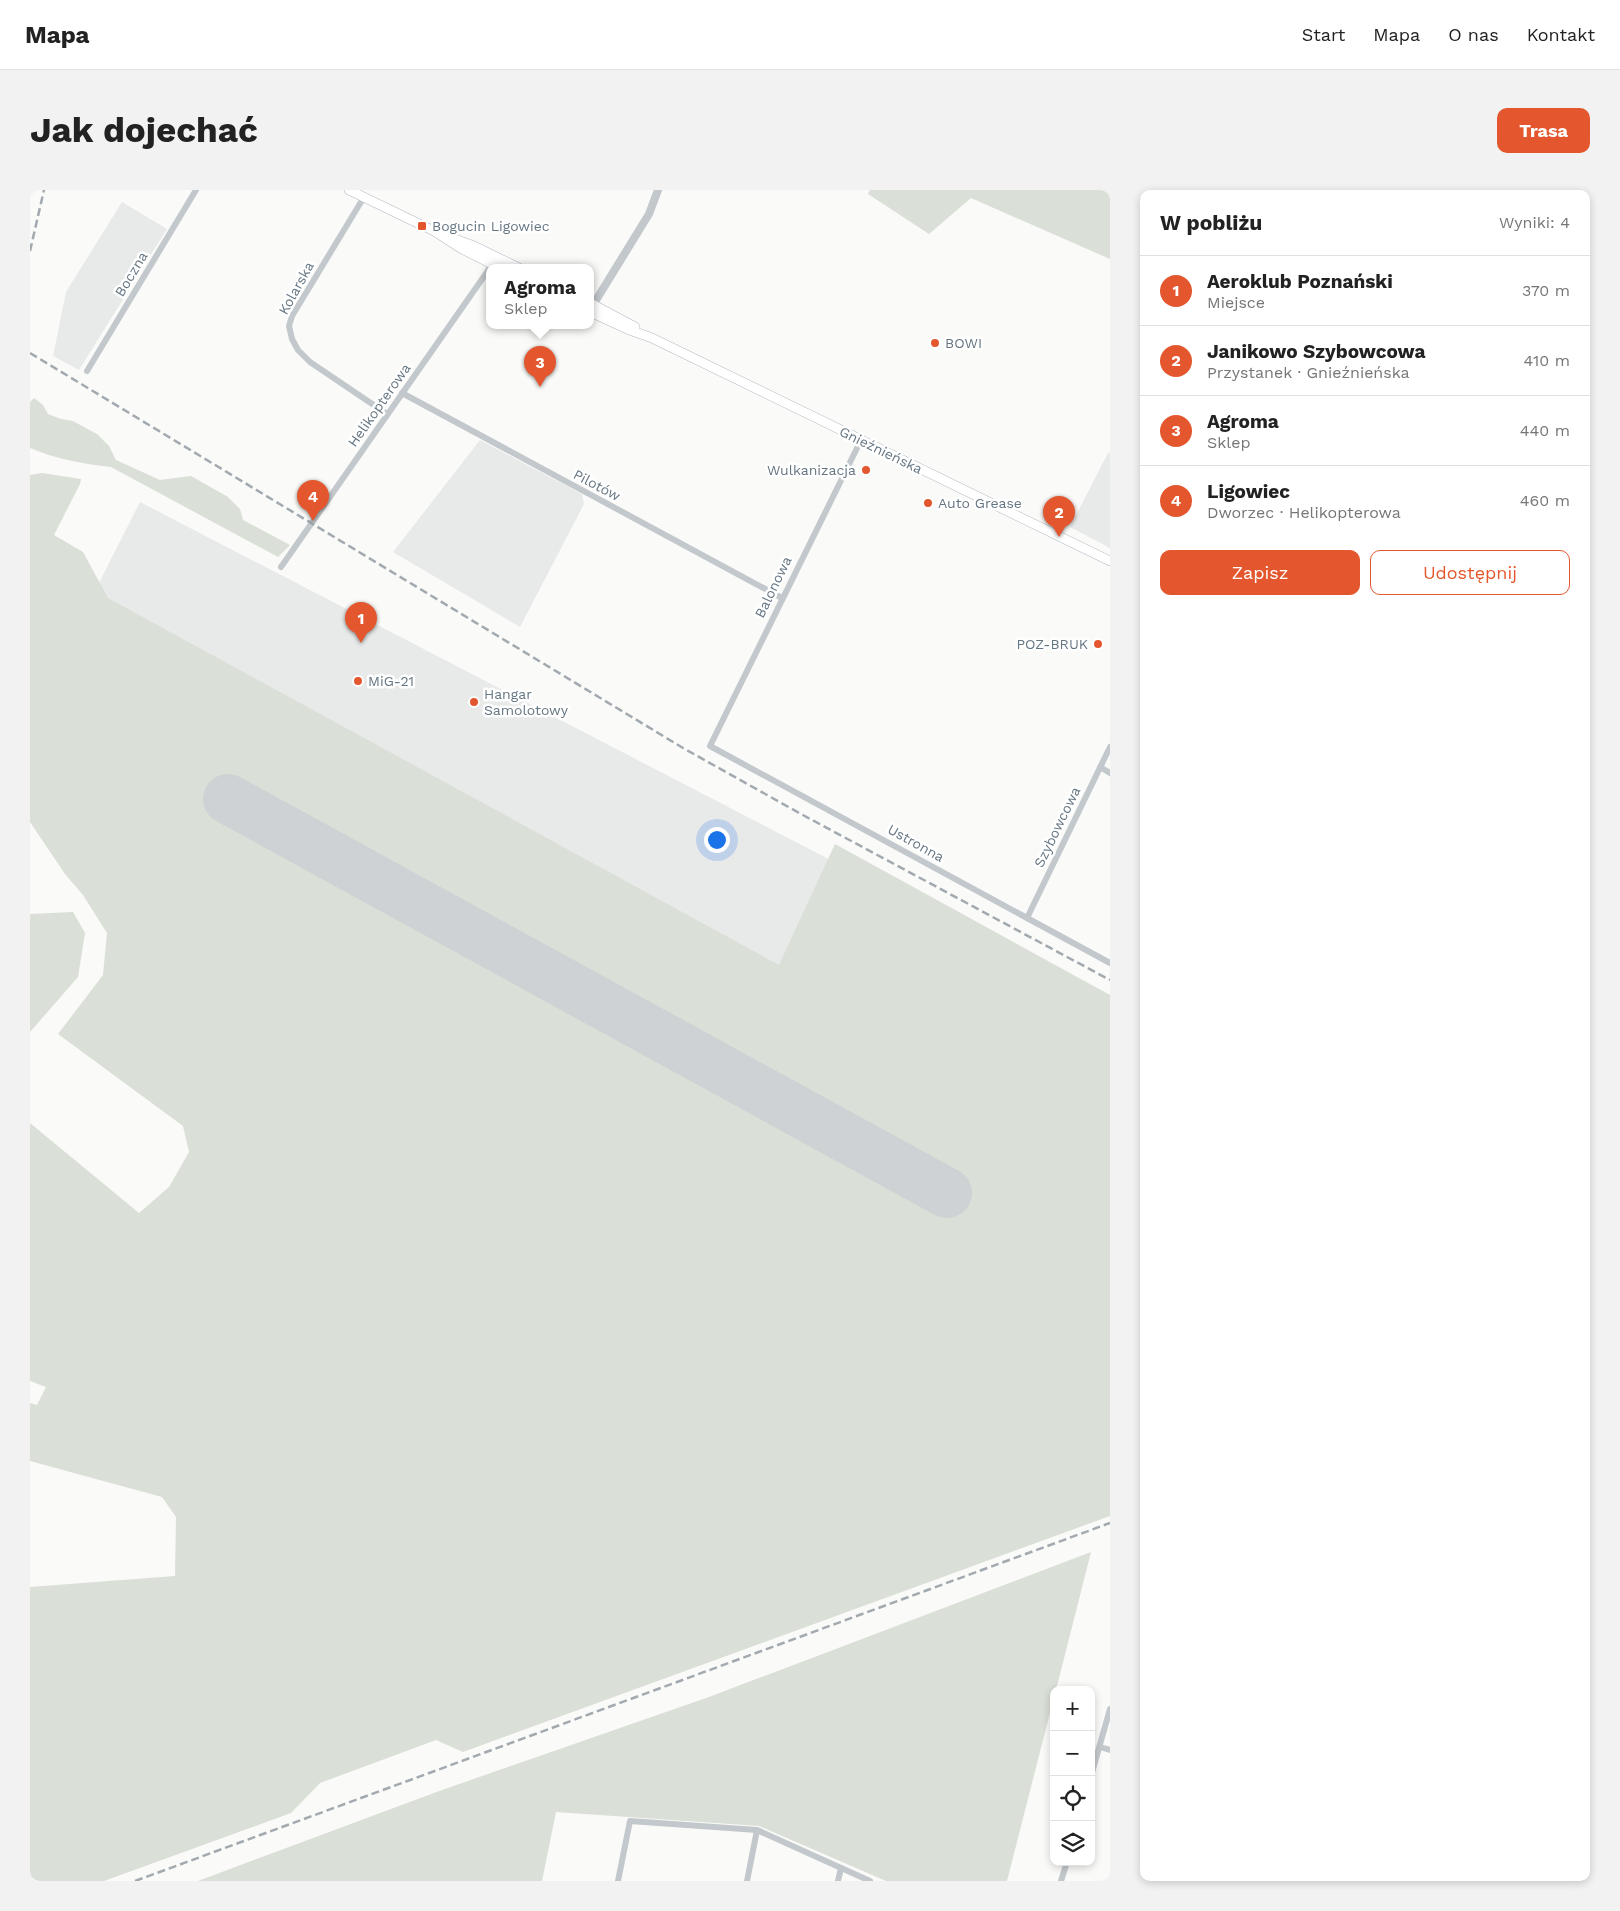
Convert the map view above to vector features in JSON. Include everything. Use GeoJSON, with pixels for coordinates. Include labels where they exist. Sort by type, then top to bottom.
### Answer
{"type":"FeatureCollection","features":[{"type":"Feature","properties":{"kind":"main road"},"geometry":{"type":"LineString","coordinates":[[349,190],[434,231],[464,242],[497,263]]}},
{"type":"Feature","properties":{"kind":"main road","name":"Gnieźnieńska"},"geometry":{"type":"LineString","coordinates":[[594,309],[627,329],[652,338],[1110,562]]}},
{"type":"Feature","properties":{"kind":"street","name":"Boczna"},"geometry":{"type":"LineString","coordinates":[[87,371],[196,190]]}},
{"type":"Feature","properties":{"kind":"street"},"geometry":{"type":"LineString","coordinates":[[594,302],[649,214],[658,190]]}},
{"type":"Feature","properties":{"kind":"street","name":"Kolarska"},"geometry":{"type":"LineString","coordinates":[[364,198],[292,316],[289,326],[292,339],[298,350],[310,362],[387,414]]}},
{"type":"Feature","properties":{"kind":"street","name":"Helikopterowa"},"geometry":{"type":"LineString","coordinates":[[281,567],[387,414],[486,278]]}},
{"type":"Feature","properties":{"kind":"street","name":"Pilotów"},"geometry":{"type":"LineString","coordinates":[[402,393],[782,598]]}},
{"type":"Feature","properties":{"kind":"street","name":"Balonowa"},"geometry":{"type":"LineString","coordinates":[[710,746],[861,440]]}},
{"type":"Feature","properties":{"kind":"street","name":"Ustronna"},"geometry":{"type":"LineString","coordinates":[[710,746],[1110,963]]}},
{"type":"Feature","properties":{"kind":"street","name":"Szybowcowa"},"geometry":{"type":"LineString","coordinates":[[1027,918],[1110,746]]}},
{"type":"Feature","properties":{"kind":"street"},"geometry":{"type":"LineString","coordinates":[[1100,768],[1110,774]]}},
{"type":"Feature","properties":{"kind":"street"},"geometry":{"type":"LineString","coordinates":[[1095,1763],[1110,1709]]}},
{"type":"Feature","properties":{"kind":"street"},"geometry":{"type":"LineString","coordinates":[[1100,1747],[1110,1750]]}},
{"type":"Feature","properties":{"kind":"street"},"geometry":{"type":"LineString","coordinates":[[618,1881],[630,1821],[757,1830],[870,1881]]}},
{"type":"Feature","properties":{"kind":"street"},"geometry":{"type":"LineString","coordinates":[[747,1881],[757,1830]]}},
{"type":"Feature","properties":{"kind":"street"},"geometry":{"type":"LineString","coordinates":[[1061,1881],[1066,1866]]}},
{"type":"Feature","properties":{"kind":"street"},"geometry":{"type":"LineString","coordinates":[[838,1881],[841,1868]]}},
{"type":"Feature","properties":{"kind":"shaded area"},"geometry":{"type":"Polygon","coordinates":[[[870,190],[1110,190],[1110,259],[971,198],[929,234],[868,194],[870,190]]]}},
{"type":"Feature","properties":{"kind":"shaded area"},"geometry":{"type":"Polygon","coordinates":[[[122,202],[167,229],[79,370],[53,356],[66,292],[122,202]]]}},
{"type":"Feature","properties":{"kind":"shaded area"},"geometry":{"type":"Polygon","coordinates":[[[34,398],[43,405],[48,414],[73,421],[97,434],[109,446],[116,460],[160,480],[191,476],[228,497],[240,509],[243,520],[290,545],[278,557],[111,467],[70,460],[30,448],[30,402],[34,398]]]}},
{"type":"Feature","properties":{"kind":"shaded area"},"geometry":{"type":"Polygon","coordinates":[[[480,440],[582,494],[584,504],[520,627],[393,552],[480,440]]]}},
{"type":"Feature","properties":{"kind":"shaded area"},"geometry":{"type":"Polygon","coordinates":[[[1108,453],[1110,453],[1110,548],[1070,527],[1108,453]]]}},
{"type":"Feature","properties":{"kind":"shaded area"},"geometry":{"type":"Polygon","coordinates":[[[42,473],[81,479],[54,535],[83,552],[108,598],[779,965],[835,844],[1110,995],[1110,1516],[463,1752],[436,1740],[320,1783],[291,1813],[104,1881],[30,1881],[30,1587],[175,1576],[176,1517],[162,1497],[30,1461],[30,1403],[37,1405],[46,1387],[30,1381],[30,1123],[139,1213],[169,1187],[189,1152],[183,1126],[58,1034],[103,975],[107,933],[83,895],[65,874],[30,822],[30,475],[42,473]]]}},
{"type":"Feature","properties":{"kind":"shaded area"},"geometry":{"type":"Polygon","coordinates":[[[140,502],[1110,1005],[110,923],[30,719],[140,502]]]}},
{"type":"Feature","properties":{"kind":"shaded area"},"geometry":{"type":"Polygon","coordinates":[[[73,912],[85,933],[78,977],[30,1032],[30,914],[73,912]]]}},
{"type":"Feature","properties":{"kind":"shaded area"},"geometry":{"type":"Polygon","coordinates":[[[1091,1552],[1057,1686],[1050,1686],[1050,1713],[1007,1881],[886,1881],[759,1826],[556,1812],[542,1881],[198,1881],[442,1790],[709,1697],[1091,1552]]]}},
{"type":"Feature","properties":{"kind":"runway"},"geometry":{"type":"LineString","coordinates":[[228,799],[947,1193]]}},
{"type":"Feature","properties":{"kind":"railway"},"geometry":{"type":"LineString","coordinates":[[30,251],[44,190]]}},
{"type":"Feature","properties":{"kind":"railway"},"geometry":{"type":"LineString","coordinates":[[30,353],[683,748],[801,814],[1110,980]]}},
{"type":"Feature","properties":{"kind":"railway"},"geometry":{"type":"LineString","coordinates":[[135,1881],[1110,1523]]}},
{"type":"Feature","properties":{"kind":"place","name":"Bogucin Ligowiec"},"geometry":{"type":"Point","coordinates":[422,226]}},
{"type":"Feature","properties":{"kind":"place","name":"BOWI"},"geometry":{"type":"Point","coordinates":[935,343]}},
{"type":"Feature","properties":{"kind":"place","name":"Agroma"},"geometry":{"type":"Point","coordinates":[540,387]}},
{"type":"Feature","properties":{"kind":"place","name":"Wulkanizacja"},"geometry":{"type":"Point","coordinates":[866,470]}},
{"type":"Feature","properties":{"kind":"place","name":"Auto Grease"},"geometry":{"type":"Point","coordinates":[928,503]}},
{"type":"Feature","properties":{"kind":"place","name":"Ligowiec"},"geometry":{"type":"Point","coordinates":[313,521]}},
{"type":"Feature","properties":{"kind":"place","name":"Janikowo Szybowcowa"},"geometry":{"type":"Point","coordinates":[1059,537]}},
{"type":"Feature","properties":{"kind":"place","name":"Aeroklub Poznański"},"geometry":{"type":"Point","coordinates":[361,643]}},
{"type":"Feature","properties":{"kind":"place","name":"POZ-BRUK"},"geometry":{"type":"Point","coordinates":[1098,644]}},
{"type":"Feature","properties":{"kind":"place","name":"MiG-21"},"geometry":{"type":"Point","coordinates":[358,681]}},
{"type":"Feature","properties":{"kind":"place","name":"Hangar Samolotowy"},"geometry":{"type":"Point","coordinates":[474,702]}}]}
